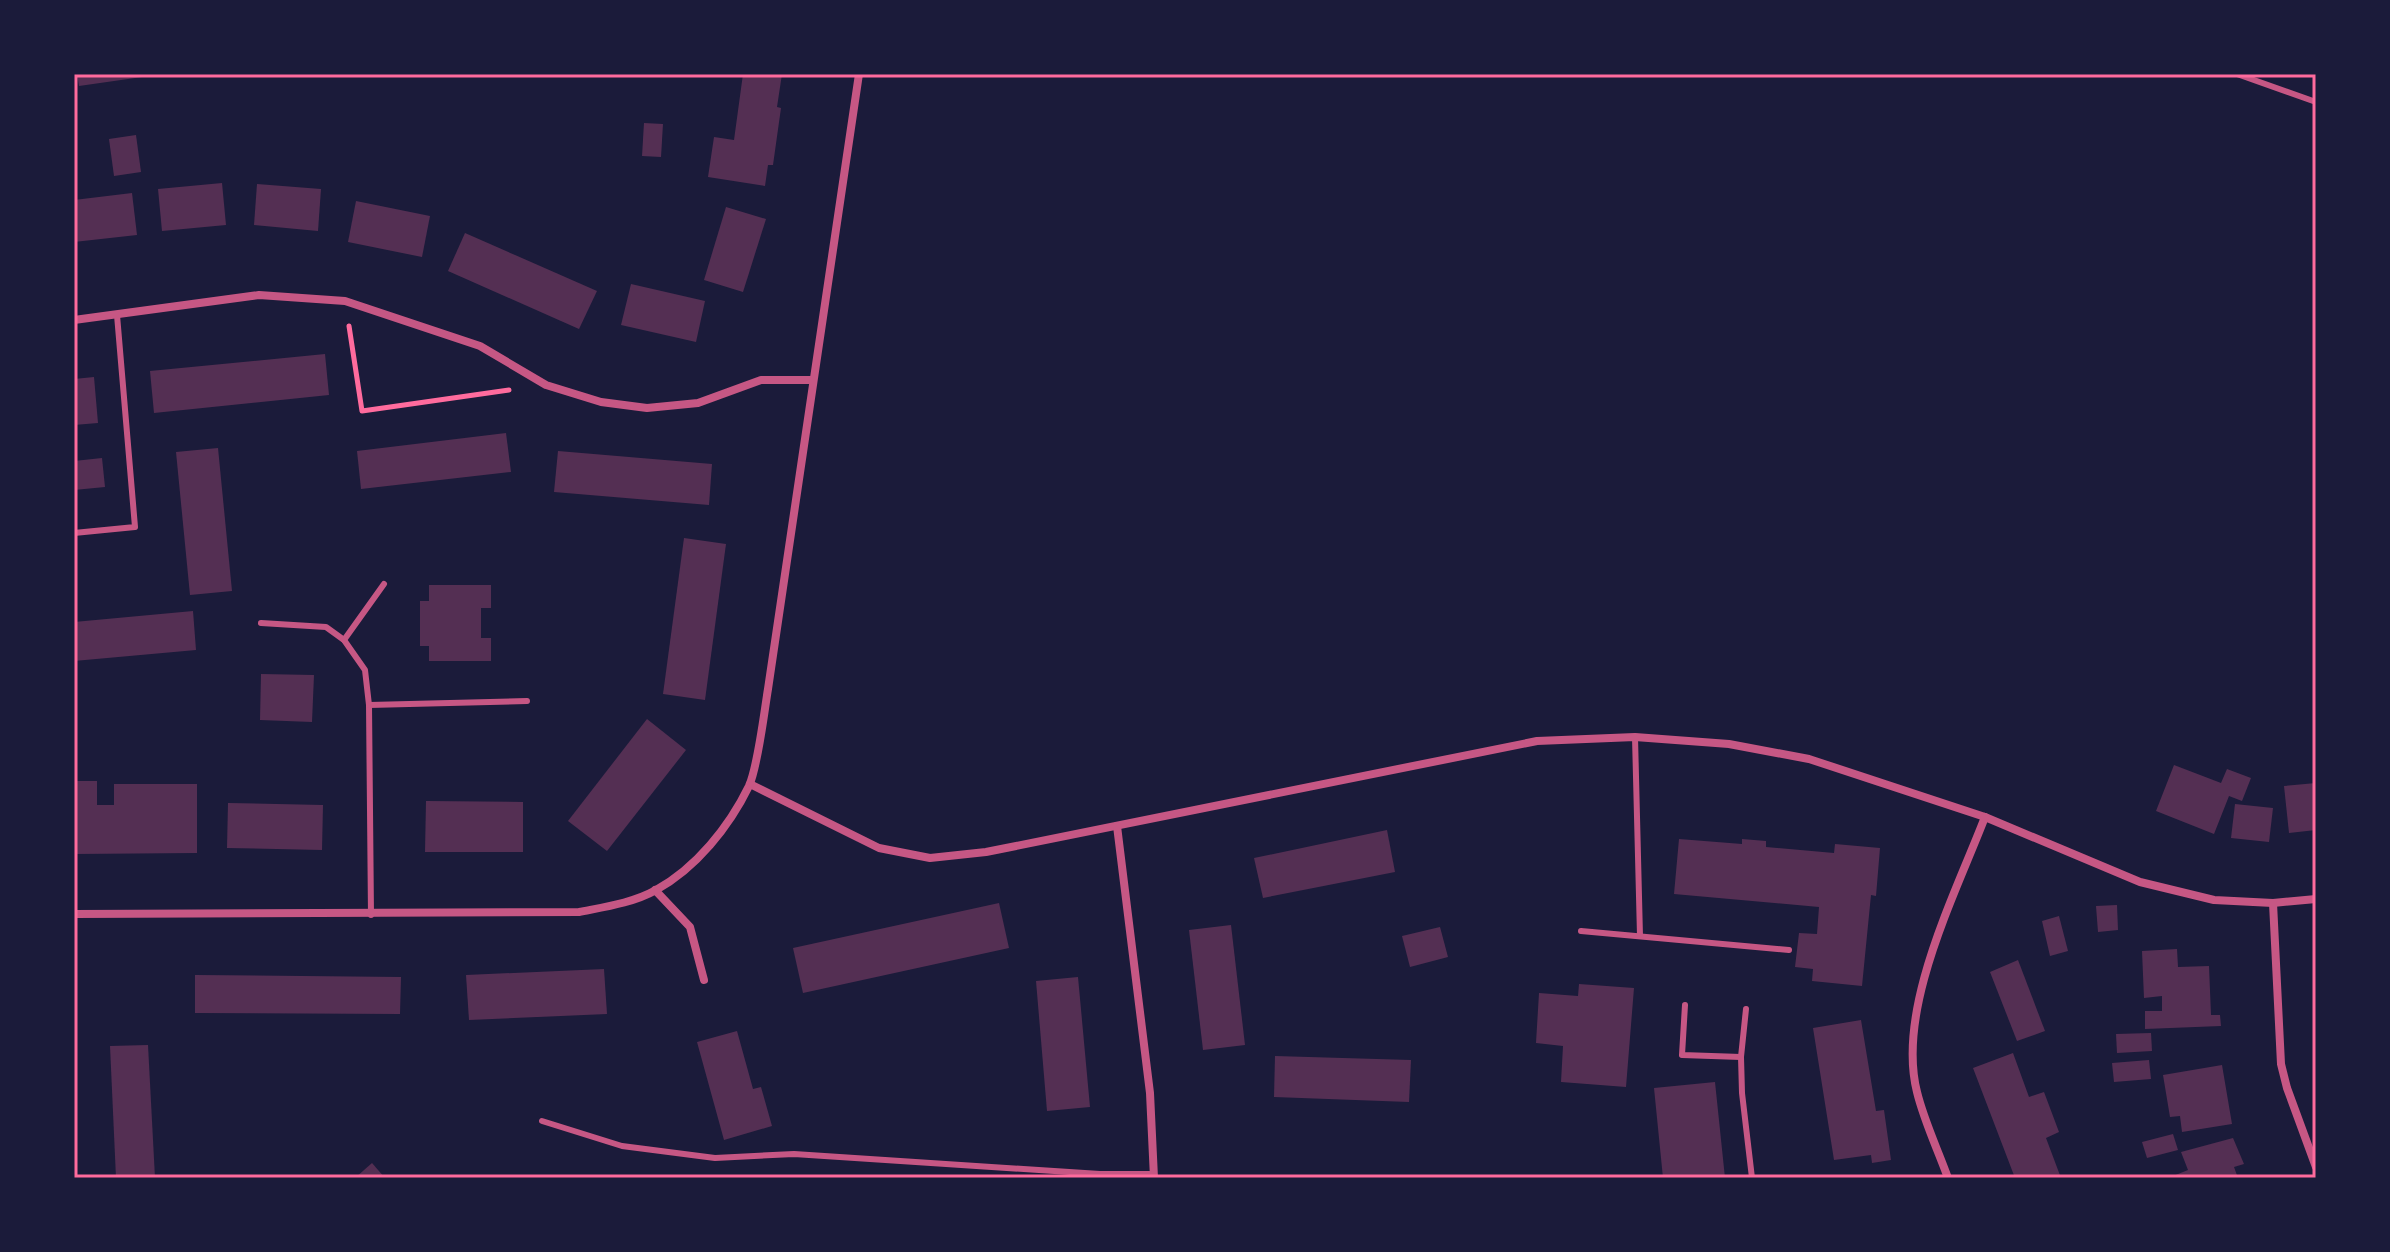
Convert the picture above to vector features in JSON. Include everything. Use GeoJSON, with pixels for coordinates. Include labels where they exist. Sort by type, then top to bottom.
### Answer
{"type":"FeatureCollection","features":[{"type":"Feature","properties":{"kind":"street"},"geometry":{"type":"LineString","coordinates":[[74,914],[579,912],[618,904],[655,890],[686,868],[715,840],[750,784],[768,689],[859,74]]}},
{"type":"Feature","properties":{"kind":"street"},"geometry":{"type":"LineString","coordinates":[[74,320],[259,295],[345,301],[480,346],[546,385],[601,402],[647,408],[698,403],[761,380],[812,380]]}},
{"type":"Feature","properties":{"kind":"street"},"geometry":{"type":"LineString","coordinates":[[750,784],[879,848],[930,858],[986,852],[1537,741],[1635,737],[1729,744],[1809,759],[1985,817],[2140,882],[2214,900],[2273,903],[2316,899]]}},
{"type":"Feature","properties":{"kind":"street"},"geometry":{"type":"LineString","coordinates":[[1946,1178],[1916,1091],[1912,1045],[1917,1004],[1928,966],[1985,817]]}},
{"type":"Feature","properties":{"kind":"street"},"geometry":{"type":"LineString","coordinates":[[1117,826],[1150,1093],[1154,1176]]}},
{"type":"Feature","properties":{"kind":"street"},"geometry":{"type":"LineString","coordinates":[[655,890],[690,927],[704,980]]}},
{"type":"Feature","properties":{"kind":"street"},"geometry":{"type":"LineString","coordinates":[[2273,903],[2281,1064],[2316,1167]]}},
{"type":"Feature","properties":{"kind":"lane"},"geometry":{"type":"LineString","coordinates":[[2237,74],[2316,102]]}},
{"type":"Feature","properties":{"kind":"lane"},"geometry":{"type":"LineString","coordinates":[[74,533],[135,527],[117,315]]}},
{"type":"Feature","properties":{"kind":"lane"},"geometry":{"type":"LineString","coordinates":[[344,640],[384,584]]}},
{"type":"Feature","properties":{"kind":"lane"},"geometry":{"type":"LineString","coordinates":[[261,623],[326,627],[344,640],[365,670],[369,705],[371,915]]}},
{"type":"Feature","properties":{"kind":"lane"},"geometry":{"type":"LineString","coordinates":[[369,705],[527,701]]}},
{"type":"Feature","properties":{"kind":"lane"},"geometry":{"type":"LineString","coordinates":[[1635,737],[1640,936]]}},
{"type":"Feature","properties":{"kind":"lane"},"geometry":{"type":"LineString","coordinates":[[1581,931],[1789,950]]}},
{"type":"Feature","properties":{"kind":"lane"},"geometry":{"type":"LineString","coordinates":[[1685,1005],[1682,1055],[1741,1057]]}},
{"type":"Feature","properties":{"kind":"lane"},"geometry":{"type":"LineString","coordinates":[[1746,1009],[1741,1057],[1742,1093],[1752,1178]]}},
{"type":"Feature","properties":{"kind":"lane"},"geometry":{"type":"LineString","coordinates":[[542,1121],[622,1146],[715,1158],[794,1154],[1154,1176]]}},
{"type":"Feature","properties":{"kind":"path"},"geometry":{"type":"LineString","coordinates":[[345,301],[362,411],[546,385]]}},
{"type":"Feature","properties":{"kind":"building"},"geometry":{"type":"Polygon","coordinates":[[[77,74],[149,74],[149,76],[79,86],[77,74]]]}},
{"type":"Feature","properties":{"kind":"building"},"geometry":{"type":"Polygon","coordinates":[[[743,74],[782,74],[773,165],[768,165],[765,186],[708,177],[714,137],[734,140],[743,74]]]}},
{"type":"Feature","properties":{"kind":"building"},"geometry":{"type":"Polygon","coordinates":[[[644,123],[663,124],[661,157],[642,156],[644,123]]]}},
{"type":"Feature","properties":{"kind":"building"},"geometry":{"type":"Polygon","coordinates":[[[136,135],[141,172],[114,176],[109,139],[136,135]]]}},
{"type":"Feature","properties":{"kind":"building"},"geometry":{"type":"Polygon","coordinates":[[[222,183],[226,225],[162,231],[158,189],[222,183]]]}},
{"type":"Feature","properties":{"kind":"building"},"geometry":{"type":"Polygon","coordinates":[[[257,184],[321,189],[318,231],[254,225],[257,184]]]}},
{"type":"Feature","properties":{"kind":"building"},"geometry":{"type":"Polygon","coordinates":[[[132,193],[137,235],[74,242],[74,200],[132,193]]]}},
{"type":"Feature","properties":{"kind":"building"},"geometry":{"type":"Polygon","coordinates":[[[356,201],[430,216],[422,257],[348,242],[356,201]]]}},
{"type":"Feature","properties":{"kind":"building"},"geometry":{"type":"Polygon","coordinates":[[[726,207],[766,219],[743,292],[704,280],[726,207]]]}},
{"type":"Feature","properties":{"kind":"building"},"geometry":{"type":"Polygon","coordinates":[[[465,233],[597,291],[579,329],[448,271],[465,233]]]}},
{"type":"Feature","properties":{"kind":"building"},"geometry":{"type":"Polygon","coordinates":[[[631,284],[705,301],[696,342],[621,325],[631,284]]]}},
{"type":"Feature","properties":{"kind":"building"},"geometry":{"type":"Polygon","coordinates":[[[325,354],[329,395],[154,413],[150,371],[325,354]]]}},
{"type":"Feature","properties":{"kind":"building"},"geometry":{"type":"Polygon","coordinates":[[[94,377],[98,423],[74,425],[74,379],[94,377]]]}},
{"type":"Feature","properties":{"kind":"building"},"geometry":{"type":"Polygon","coordinates":[[[506,433],[511,472],[361,489],[357,451],[506,433]]]}},
{"type":"Feature","properties":{"kind":"building"},"geometry":{"type":"Polygon","coordinates":[[[218,448],[232,591],[190,595],[176,452],[218,448]]]}},
{"type":"Feature","properties":{"kind":"building"},"geometry":{"type":"Polygon","coordinates":[[[558,451],[712,464],[709,505],[554,492],[558,451]]]}},
{"type":"Feature","properties":{"kind":"building"},"geometry":{"type":"Polygon","coordinates":[[[102,458],[105,487],[74,490],[74,461],[102,458]]]}},
{"type":"Feature","properties":{"kind":"building"},"geometry":{"type":"Polygon","coordinates":[[[684,538],[726,544],[705,700],[663,694],[684,538]]]}},
{"type":"Feature","properties":{"kind":"building"},"geometry":{"type":"Polygon","coordinates":[[[429,585],[491,585],[491,608],[481,608],[481,638],[491,638],[491,661],[429,661],[429,646],[420,646],[420,601],[429,601],[429,585]]]}},
{"type":"Feature","properties":{"kind":"building"},"geometry":{"type":"Polygon","coordinates":[[[193,611],[196,650],[74,661],[74,622],[193,611]]]}},
{"type":"Feature","properties":{"kind":"building"},"geometry":{"type":"Polygon","coordinates":[[[261,674],[314,675],[312,722],[260,720],[261,674]]]}},
{"type":"Feature","properties":{"kind":"building"},"geometry":{"type":"Polygon","coordinates":[[[647,719],[686,750],[607,851],[568,821],[647,719]]]}},
{"type":"Feature","properties":{"kind":"building"},"geometry":{"type":"Polygon","coordinates":[[[2174,765],[2221,783],[2227,769],[2251,778],[2242,801],[2229,796],[2214,834],[2156,811],[2174,765]]]}},
{"type":"Feature","properties":{"kind":"building"},"geometry":{"type":"Polygon","coordinates":[[[74,781],[97,781],[97,805],[114,805],[114,784],[197,784],[197,853],[74,854],[74,781]]]}},
{"type":"Feature","properties":{"kind":"building"},"geometry":{"type":"Polygon","coordinates":[[[2316,783],[2316,830],[2289,833],[2284,786],[2316,783]]]}},
{"type":"Feature","properties":{"kind":"building"},"geometry":{"type":"Polygon","coordinates":[[[426,801],[523,802],[523,852],[425,852],[426,801]]]}},
{"type":"Feature","properties":{"kind":"building"},"geometry":{"type":"Polygon","coordinates":[[[228,803],[323,805],[322,850],[227,848],[228,803]]]}},
{"type":"Feature","properties":{"kind":"building"},"geometry":{"type":"Polygon","coordinates":[[[2235,804],[2273,808],[2269,842],[2231,838],[2235,804]]]}},
{"type":"Feature","properties":{"kind":"building"},"geometry":{"type":"Polygon","coordinates":[[[1387,830],[1395,872],[1263,898],[1254,858],[1387,830]]]}},
{"type":"Feature","properties":{"kind":"building"},"geometry":{"type":"Polygon","coordinates":[[[1679,839],[1742,844],[1742,839],[1766,841],[1766,847],[1834,853],[1835,844],[1880,848],[1876,896],[1871,895],[1862,986],[1812,981],[1813,969],[1795,967],[1799,933],[1817,934],[1819,907],[1674,894],[1679,839]]]}},
{"type":"Feature","properties":{"kind":"building"},"geometry":{"type":"Polygon","coordinates":[[[999,903],[1009,948],[803,993],[793,948],[999,903]]]}},
{"type":"Feature","properties":{"kind":"building"},"geometry":{"type":"Polygon","coordinates":[[[2117,905],[2118,930],[2098,932],[2096,906],[2117,905]]]}},
{"type":"Feature","properties":{"kind":"building"},"geometry":{"type":"Polygon","coordinates":[[[2059,916],[2068,951],[2050,956],[2042,921],[2059,916]]]}},
{"type":"Feature","properties":{"kind":"building"},"geometry":{"type":"Polygon","coordinates":[[[1231,925],[1245,1045],[1203,1050],[1189,930],[1231,925]]]}},
{"type":"Feature","properties":{"kind":"building"},"geometry":{"type":"Polygon","coordinates":[[[1440,927],[1448,957],[1410,967],[1402,936],[1440,927]]]}},
{"type":"Feature","properties":{"kind":"building"},"geometry":{"type":"Polygon","coordinates":[[[2177,949],[2178,967],[2209,966],[2211,1015],[2220,1015],[2221,1026],[2145,1029],[2145,1011],[2162,1011],[2162,996],[2144,998],[2142,951],[2177,949]]]}},
{"type":"Feature","properties":{"kind":"building"},"geometry":{"type":"Polygon","coordinates":[[[2018,960],[2045,1031],[2017,1041],[1990,972],[2018,960]]]}},
{"type":"Feature","properties":{"kind":"building"},"geometry":{"type":"Polygon","coordinates":[[[604,969],[607,1014],[469,1020],[466,975],[604,969]]]}},
{"type":"Feature","properties":{"kind":"building"},"geometry":{"type":"Polygon","coordinates":[[[195,975],[401,977],[400,1014],[195,1013],[195,975]]]}},
{"type":"Feature","properties":{"kind":"building"},"geometry":{"type":"Polygon","coordinates":[[[1078,977],[1090,1107],[1047,1111],[1036,981],[1078,977]]]}},
{"type":"Feature","properties":{"kind":"building"},"geometry":{"type":"Polygon","coordinates":[[[1579,984],[1634,988],[1626,1087],[1561,1082],[1563,1046],[1536,1043],[1539,993],[1578,996],[1579,984]]]}},
{"type":"Feature","properties":{"kind":"building"},"geometry":{"type":"Polygon","coordinates":[[[1861,1020],[1876,1111],[1884,1110],[1891,1160],[1872,1163],[1871,1155],[1834,1160],[1813,1028],[1861,1020]]]}},
{"type":"Feature","properties":{"kind":"building"},"geometry":{"type":"Polygon","coordinates":[[[737,1031],[753,1089],[761,1087],[772,1126],[724,1140],[697,1042],[737,1031]]]}},
{"type":"Feature","properties":{"kind":"building"},"geometry":{"type":"Polygon","coordinates":[[[2151,1033],[2152,1051],[2117,1053],[2116,1034],[2151,1033]]]}},
{"type":"Feature","properties":{"kind":"building"},"geometry":{"type":"Polygon","coordinates":[[[148,1045],[155,1178],[116,1178],[110,1046],[148,1045]]]}},
{"type":"Feature","properties":{"kind":"building"},"geometry":{"type":"Polygon","coordinates":[[[2013,1053],[2029,1097],[2044,1092],[2059,1132],[2046,1138],[2061,1178],[2015,1178],[1973,1068],[2013,1053]]]}},
{"type":"Feature","properties":{"kind":"building"},"geometry":{"type":"Polygon","coordinates":[[[1275,1056],[1411,1060],[1409,1102],[1274,1097],[1275,1056]]]}},
{"type":"Feature","properties":{"kind":"building"},"geometry":{"type":"Polygon","coordinates":[[[2149,1060],[2151,1079],[2114,1082],[2112,1063],[2149,1060]]]}},
{"type":"Feature","properties":{"kind":"building"},"geometry":{"type":"Polygon","coordinates":[[[2222,1065],[2232,1124],[2182,1132],[2180,1116],[2170,1117],[2163,1075],[2222,1065]]]}},
{"type":"Feature","properties":{"kind":"building"},"geometry":{"type":"Polygon","coordinates":[[[1715,1082],[1725,1178],[1663,1178],[1654,1088],[1715,1082]]]}},
{"type":"Feature","properties":{"kind":"building"},"geometry":{"type":"Polygon","coordinates":[[[2173,1134],[2178,1150],[2147,1158],[2142,1142],[2173,1134]]]}},
{"type":"Feature","properties":{"kind":"building"},"geometry":{"type":"Polygon","coordinates":[[[2233,1138],[2244,1164],[2234,1167],[2238,1178],[2168,1178],[2188,1170],[2181,1152],[2233,1138]]]}},
{"type":"Feature","properties":{"kind":"building"},"geometry":{"type":"Polygon","coordinates":[[[372,1163],[385,1178],[355,1178],[372,1163]]]}}]}
